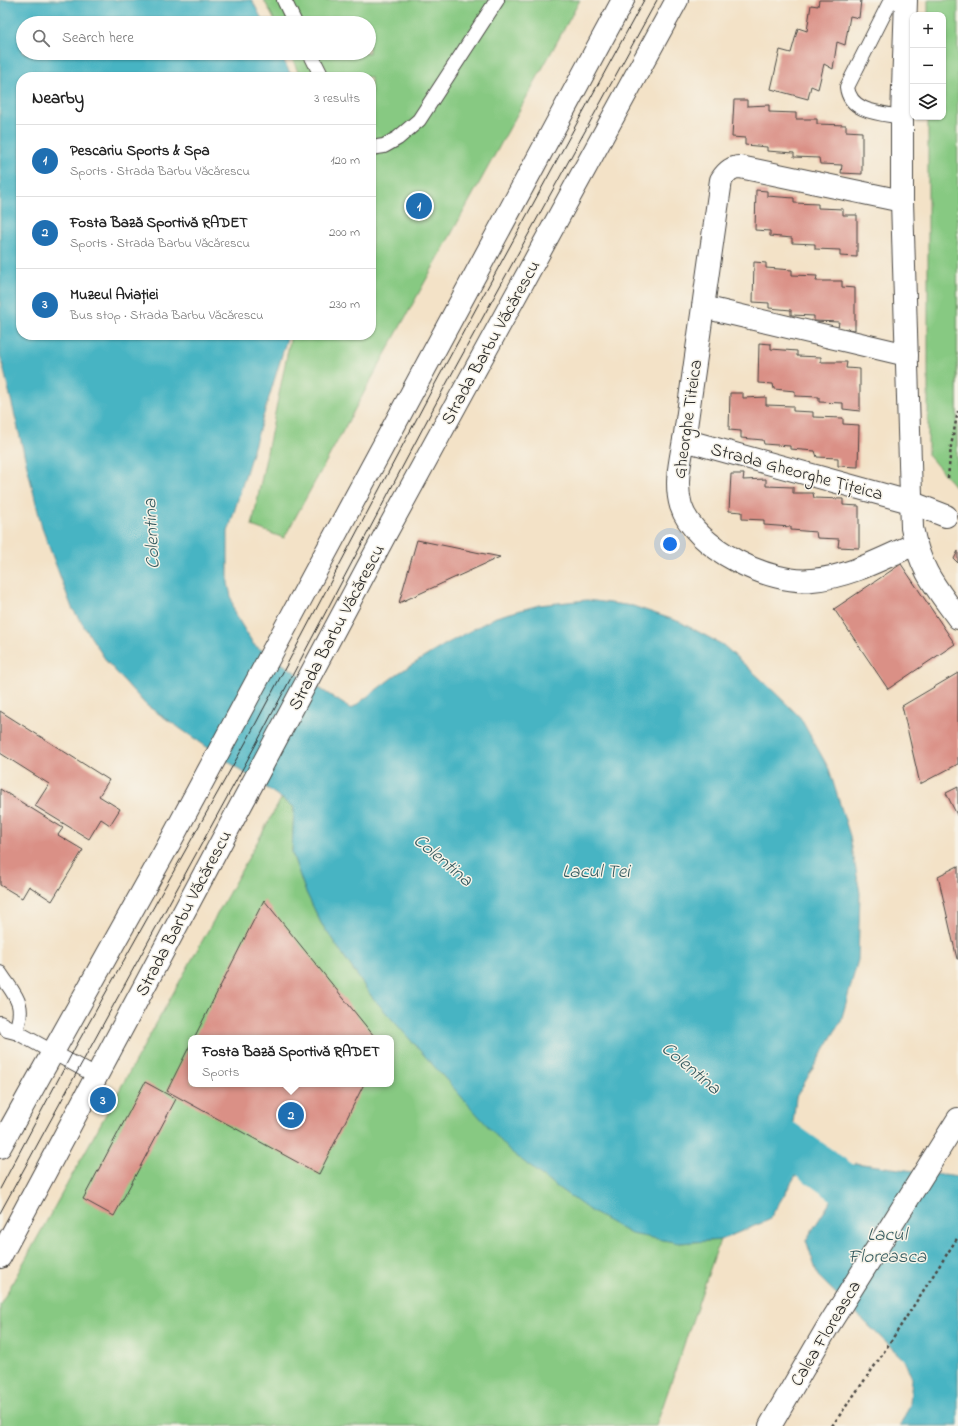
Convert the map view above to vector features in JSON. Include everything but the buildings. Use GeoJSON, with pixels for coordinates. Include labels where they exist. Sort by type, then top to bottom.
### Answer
{"type":"FeatureCollection","features":[{"type":"Feature","properties":{"kind":"main road"},"geometry":{"type":"LineString","coordinates":[[0,1147],[169,844],[623,0]]}},
{"type":"Feature","properties":{"kind":"main road","name":"Strada Barbu Văcărescu"},"geometry":{"type":"LineString","coordinates":[[0,1257],[207,868],[329,643],[386,533],[677,0]]}},
{"type":"Feature","properties":{"kind":"main road","name":"Strada Gheorghe Țițeica"},"geometry":{"type":"LineString","coordinates":[[906,0],[902,117],[902,201],[910,502],[913,536],[919,559],[927,576],[958,618]]}},
{"type":"Feature","properties":{"kind":"main road","name":"Gheorghe Titeica"},"geometry":{"type":"LineString","coordinates":[[902,201],[740,167],[734,167],[726,172],[721,180],[677,489],[681,508],[688,520],[712,545],[752,569],[785,579],[799,581],[843,575],[952,514]]}},
{"type":"Feature","properties":{"kind":"main road"},"geometry":{"type":"LineString","coordinates":[[703,307],[907,355]]}},
{"type":"Feature","properties":{"kind":"main road","name":"Strada Gheorghe Țițeica"},"geometry":{"type":"LineString","coordinates":[[684,440],[910,502]]}},
{"type":"Feature","properties":{"kind":"main road"},"geometry":{"type":"LineString","coordinates":[[910,502],[952,514]]}},
{"type":"Feature","properties":{"kind":"main road","name":"Calea Floreasca"},"geometry":{"type":"LineString","coordinates":[[770,1426],[827,1328],[958,1119]]}},
{"type":"Feature","properties":{"kind":"lane"},"geometry":{"type":"LineString","coordinates":[[284,0],[292,16]]}},
{"type":"Feature","properties":{"kind":"lane"},"geometry":{"type":"LineString","coordinates":[[376,147],[384,146],[398,138],[419,120],[497,0]]}},
{"type":"Feature","properties":{"kind":"lane"},"geometry":{"type":"LineString","coordinates":[[891,0],[847,87],[848,94],[858,106],[902,117]]}},
{"type":"Feature","properties":{"kind":"lane"},"geometry":{"type":"LineString","coordinates":[[314,60],[320,72]]}},
{"type":"Feature","properties":{"kind":"lane"},"geometry":{"type":"LineString","coordinates":[[0,973],[13,992],[21,1010],[20,1019],[15,1032]]}},
{"type":"Feature","properties":{"kind":"lane"},"geometry":{"type":"LineString","coordinates":[[0,1023],[96,1076]]}},
{"type":"Feature","properties":{"kind":"lane"},"geometry":{"type":"LineString","coordinates":[[0,1028],[15,1032]]}},
{"type":"Feature","properties":{"kind":"path"},"geometry":{"type":"LineString","coordinates":[[948,478],[951,446],[958,411]]}},
{"type":"Feature","properties":{"kind":"path"},"geometry":{"type":"LineString","coordinates":[[832,1426],[876,1364],[958,1237]]}},
{"type":"Feature","properties":{"kind":"green space"},"geometry":{"type":"Polygon","coordinates":[[[264,0],[580,0],[284,538],[252,526],[290,340],[376,340],[376,72],[298,72],[293,60],[376,60],[376,16],[272,16],[264,0]]]}},
{"type":"Feature","properties":{"kind":"green space"},"geometry":{"type":"Polygon","coordinates":[[[928,0],[958,0],[957,489],[928,455],[928,120],[946,120],[946,12],[928,12],[928,0]]]}},
{"type":"Feature","properties":{"kind":"green space"},"geometry":{"type":"Polygon","coordinates":[[[281,799],[294,807],[292,853],[305,890],[321,923],[372,997],[679,1243],[720,1240],[656,1426],[0,1426],[0,1305],[281,799]]]}},
{"type":"Feature","properties":{"kind":"water","name":"Lacul Tei"},"geometry":{"type":"Polygon","coordinates":[[[0,0],[252,0],[260,16],[16,16],[16,60],[284,60],[290,72],[16,72],[16,340],[286,340],[228,532],[228,583],[235,614],[254,645],[351,709],[397,674],[446,644],[496,617],[539,605],[587,600],[633,606],[680,622],[723,645],[800,717],[829,769],[850,836],[860,893],[858,960],[841,1021],[796,1097],[793,1124],[817,1140],[769,1220],[720,1240],[679,1243],[631,1234],[592,1212],[510,1151],[372,997],[321,923],[305,890],[292,853],[294,807],[146,705],[107,662],[72,608],[42,528],[0,354],[0,0]]]}},
{"type":"Feature","properties":{"kind":"water","name":"Lacul Floreasca"},"geometry":{"type":"Polygon","coordinates":[[[855,1163],[958,1177],[958,1426],[900,1426],[910,1404],[912,1378],[904,1360],[818,1276],[806,1240],[855,1163]]]}},
{"type":"Feature","properties":{"kind":"waterway","name":"Colentina"},"geometry":{"type":"LineString","coordinates":[[760,1124],[958,1265]]}},
{"type":"Feature","properties":{"kind":"tram line"},"geometry":{"type":"LineString","coordinates":[[0,1189],[76,1046],[246,742],[435,384],[644,0]]}},
{"type":"Feature","properties":{"kind":"tram line"},"geometry":{"type":"LineString","coordinates":[[0,1213],[255,746],[443,390],[657,0]]}},
{"type":"Feature","properties":{"kind":"place","name":"Pescariu Sports & Spa"},"geometry":{"type":"Point","coordinates":[419,206]}},
{"type":"Feature","properties":{"kind":"place","name":"Muzeul Aviației"},"geometry":{"type":"Point","coordinates":[103,1100]}},
{"type":"Feature","properties":{"kind":"place","name":"Fosta Bază Sportivă RADET"},"geometry":{"type":"Point","coordinates":[291,1115]}}]}
